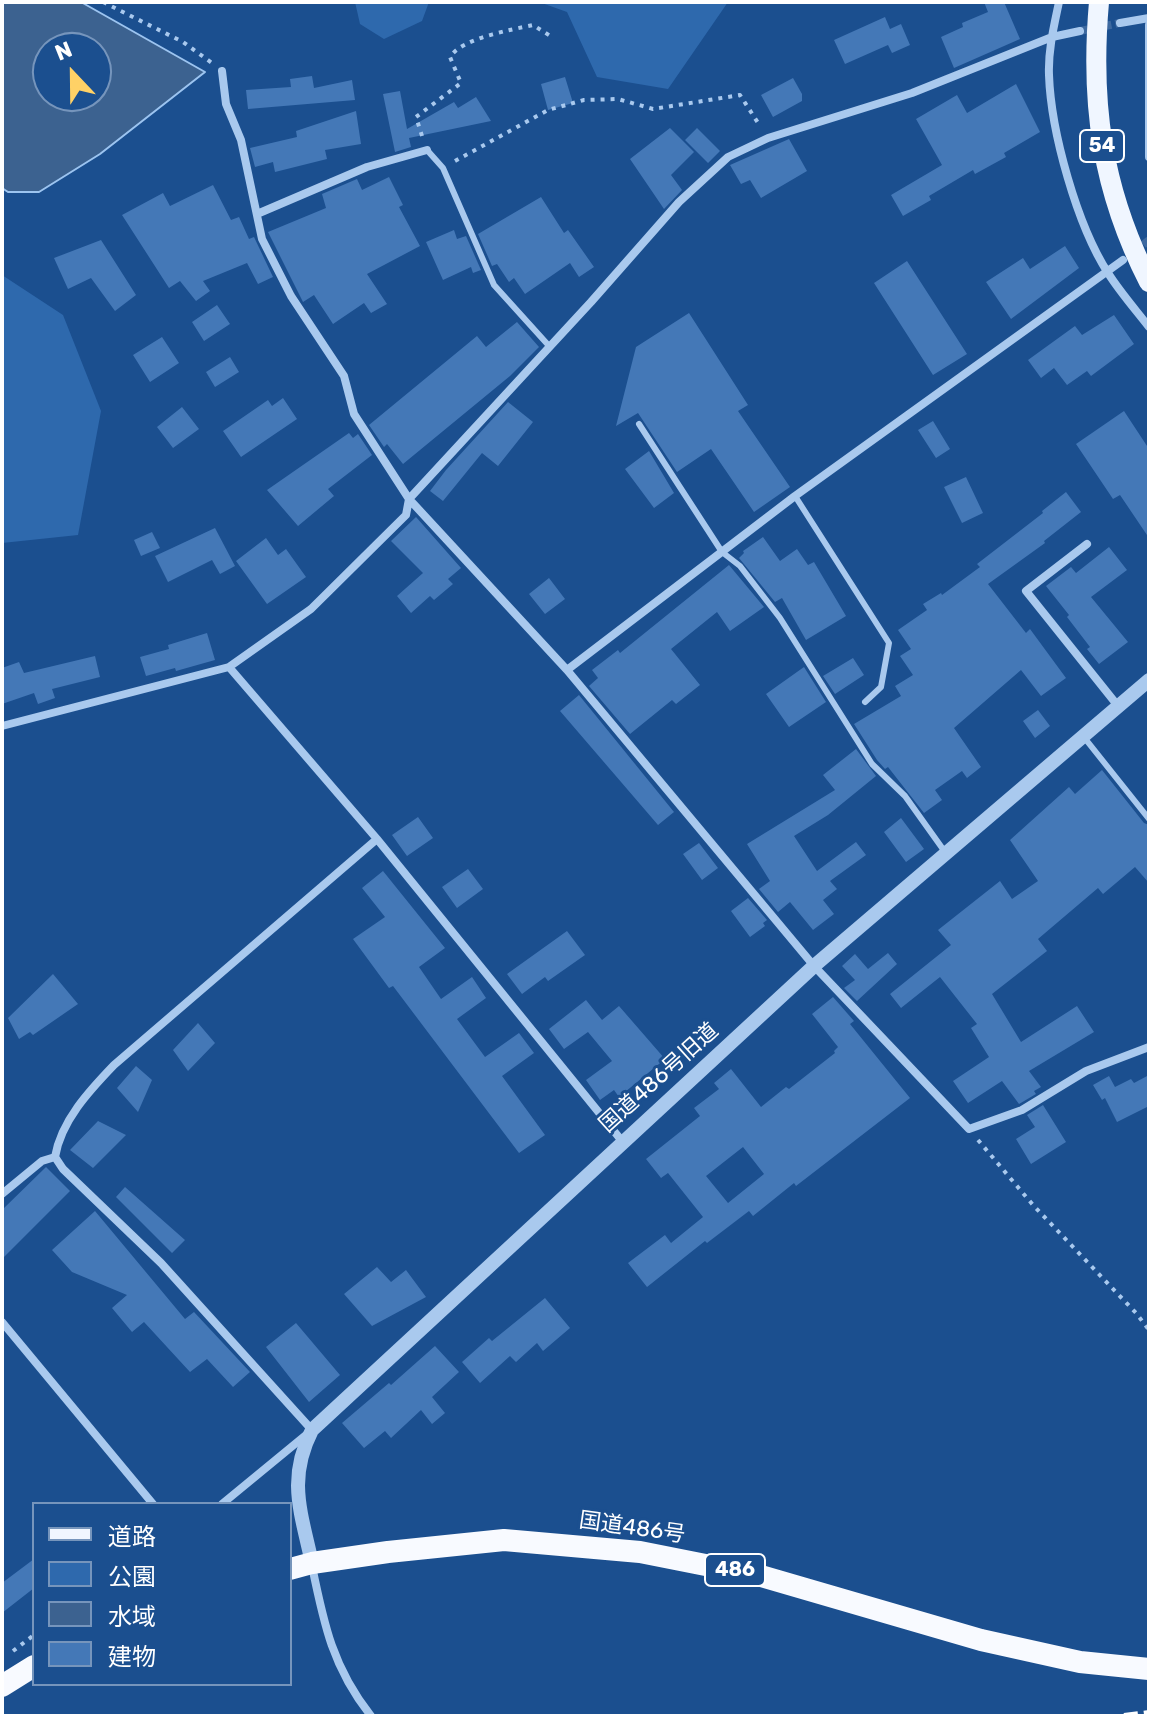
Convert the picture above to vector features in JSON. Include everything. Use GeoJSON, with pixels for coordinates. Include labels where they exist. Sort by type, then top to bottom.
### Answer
{"type":"FeatureCollection","features":[{"type":"Feature","properties":{"kind":"highway","name":"国道486号"},"geometry":{"type":"LineString","coordinates":[[301,1566],[504,1540],[640,1552],[761,1576],[981,1640],[1080,1662],[1149,1669]]}},
{"type":"Feature","properties":{"kind":"highway"},"geometry":{"type":"LineString","coordinates":[[2,1686],[32,1667]]}},
{"type":"Feature","properties":{"kind":"main road","name":"54"},"geometry":{"type":"LineString","coordinates":[[1099,2],[1095,66],[1100,140],[1121,221],[1149,282]]}},
{"type":"Feature","properties":{"kind":"street"},"geometry":{"type":"LineString","coordinates":[[1059,2],[1049,75],[1058,144],[1082,220],[1107,273],[1149,327]]}},
{"type":"Feature","properties":{"kind":"street"},"geometry":{"type":"LineString","coordinates":[[1120,23],[1149,18]]}},
{"type":"Feature","properties":{"kind":"street"},"geometry":{"type":"LineString","coordinates":[[1149,25],[1149,157]]}},
{"type":"Feature","properties":{"kind":"street"},"geometry":{"type":"LineString","coordinates":[[2,726],[229,667],[321,599],[406,515],[409,499],[679,202],[728,157],[768,138],[912,93],[1052,37],[1080,31]]}},
{"type":"Feature","properties":{"kind":"street"},"geometry":{"type":"LineString","coordinates":[[222,71],[226,104],[241,140],[262,239],[291,296],[344,376],[354,414],[409,499],[567,670],[814,966],[969,1129],[1022,1110],[1086,1071],[1149,1047]]}},
{"type":"Feature","properties":{"kind":"street"},"geometry":{"type":"LineString","coordinates":[[257,214],[367,167],[427,150]]}},
{"type":"Feature","properties":{"kind":"street"},"geometry":{"type":"LineString","coordinates":[[567,670],[795,496],[1123,260]]}},
{"type":"Feature","properties":{"kind":"street"},"geometry":{"type":"LineString","coordinates":[[1087,544],[1026,591],[1118,706]]}},
{"type":"Feature","properties":{"kind":"street"},"geometry":{"type":"LineString","coordinates":[[229,667],[377,839],[622,1141]]}},
{"type":"Feature","properties":{"kind":"street","name":"国道486号旧道"},"geometry":{"type":"LineString","coordinates":[[301,1566],[297,1486],[300,1452],[312,1430],[814,966],[1149,680]]}},
{"type":"Feature","properties":{"kind":"street"},"geometry":{"type":"LineString","coordinates":[[224,1502],[312,1430],[161,1263],[63,1169],[55,1157],[58,1143],[95,1085],[114,1065],[377,839]]}},
{"type":"Feature","properties":{"kind":"street"},"geometry":{"type":"LineString","coordinates":[[2,1194],[42,1161],[55,1157]]}},
{"type":"Feature","properties":{"kind":"street"},"geometry":{"type":"LineString","coordinates":[[2,1322],[151,1502]]}},
{"type":"Feature","properties":{"kind":"street"},"geometry":{"type":"LineString","coordinates":[[301,1566],[318,1596],[339,1668],[352,1692],[371,1716]]}},
{"type":"Feature","properties":{"kind":"lane"},"geometry":{"type":"LineString","coordinates":[[427,150],[443,168],[494,285],[550,347]]}},
{"type":"Feature","properties":{"kind":"lane"},"geometry":{"type":"LineString","coordinates":[[639,424],[722,552],[740,566],[780,618],[872,764],[905,796],[946,852]]}},
{"type":"Feature","properties":{"kind":"lane"},"geometry":{"type":"LineString","coordinates":[[795,496],[889,643],[881,687],[865,702]]}},
{"type":"Feature","properties":{"kind":"lane"},"geometry":{"type":"LineString","coordinates":[[1083,736],[1149,819]]}},
{"type":"Feature","properties":{"kind":"path"},"geometry":{"type":"LineString","coordinates":[[103,2],[183,42],[222,71]]}},
{"type":"Feature","properties":{"kind":"path"},"geometry":{"type":"LineString","coordinates":[[427,150],[416,117],[461,83],[450,57],[454,50],[495,34],[533,25],[552,37]]}},
{"type":"Feature","properties":{"kind":"path"},"geometry":{"type":"LineString","coordinates":[[443,168],[548,110],[584,100],[618,99],[653,109],[740,95],[768,138]]}},
{"type":"Feature","properties":{"kind":"path"},"geometry":{"type":"LineString","coordinates":[[969,1129],[1033,1205],[1149,1330]]}},
{"type":"Feature","properties":{"kind":"path"},"geometry":{"type":"LineString","coordinates":[[13,1651],[32,1637]]}},
{"type":"Feature","properties":{"kind":"green space"},"geometry":{"type":"Polygon","coordinates":[[[355,2],[429,2],[422,21],[384,39],[360,24],[355,2]]]}},
{"type":"Feature","properties":{"kind":"green space"},"geometry":{"type":"Polygon","coordinates":[[[539,2],[728,2],[668,89],[597,77],[567,12],[539,2]]]}},
{"type":"Feature","properties":{"kind":"green space"},"geometry":{"type":"Polygon","coordinates":[[[2,275],[63,315],[101,411],[78,535],[2,543],[2,275]]]}},
{"type":"Feature","properties":{"kind":"water"},"geometry":{"type":"Polygon","coordinates":[[[2,2],[81,2],[205,72],[100,154],[39,192],[8,192],[2,188],[2,2]]]}},
{"type":"Feature","properties":{"kind":"building"},"geometry":{"type":"Polygon","coordinates":[[[984,2],[1004,2],[1020,39],[954,68],[941,37],[963,27],[962,23],[988,12],[984,2]]]}},
{"type":"Feature","properties":{"kind":"building"},"geometry":{"type":"Polygon","coordinates":[[[885,17],[890,29],[901,24],[910,45],[892,53],[888,45],[845,64],[834,40],[885,17]]]}},
{"type":"Feature","properties":{"kind":"building"},"geometry":{"type":"Polygon","coordinates":[[[312,76],[314,88],[352,80],[355,100],[248,109],[246,90],[291,87],[290,79],[312,76]]]}},
{"type":"Feature","properties":{"kind":"building"},"geometry":{"type":"Polygon","coordinates":[[[565,77],[573,103],[548,110],[541,84],[565,77]]]}},
{"type":"Feature","properties":{"kind":"building"},"geometry":{"type":"Polygon","coordinates":[[[793,78],[802,94],[802,101],[773,117],[761,95],[793,78]]]}},
{"type":"Feature","properties":{"kind":"building"},"geometry":{"type":"Polygon","coordinates":[[[1016,84],[1040,132],[1004,153],[1006,157],[975,174],[973,170],[929,196],[931,200],[903,216],[891,195],[942,165],[916,119],[957,95],[967,113],[1016,84]]]}},
{"type":"Feature","properties":{"kind":"building"},"geometry":{"type":"Polygon","coordinates":[[[400,91],[407,129],[454,102],[458,108],[476,97],[491,121],[409,138],[411,147],[395,152],[383,94],[400,91]]]}},
{"type":"Feature","properties":{"kind":"building"},"geometry":{"type":"Polygon","coordinates":[[[356,111],[361,144],[325,150],[327,159],[275,172],[273,162],[255,167],[250,148],[297,137],[296,131],[356,111]]]}},
{"type":"Feature","properties":{"kind":"building"},"geometry":{"type":"Polygon","coordinates":[[[670,128],[694,152],[671,175],[682,190],[664,209],[630,159],[670,128]]]}},
{"type":"Feature","properties":{"kind":"building"},"geometry":{"type":"Polygon","coordinates":[[[697,128],[720,151],[708,163],[685,140],[697,128]]]}},
{"type":"Feature","properties":{"kind":"building"},"geometry":{"type":"Polygon","coordinates":[[[789,139],[807,171],[761,198],[750,180],[741,184],[730,165],[789,139]]]}},
{"type":"Feature","properties":{"kind":"building"},"geometry":{"type":"Polygon","coordinates":[[[389,177],[403,205],[399,207],[420,246],[367,274],[387,304],[371,313],[364,303],[333,324],[314,295],[303,302],[268,232],[326,208],[322,194],[357,179],[362,190],[389,177]]]}},
{"type":"Feature","properties":{"kind":"building"},"geometry":{"type":"Polygon","coordinates":[[[213,185],[231,220],[239,217],[249,239],[254,237],[273,277],[258,284],[247,263],[203,281],[210,291],[196,301],[180,281],[169,288],[122,215],[163,193],[170,206],[213,185]]]}},
{"type":"Feature","properties":{"kind":"building"},"geometry":{"type":"Polygon","coordinates":[[[541,197],[564,233],[568,230],[594,267],[579,277],[570,263],[525,294],[514,278],[509,282],[497,264],[492,266],[478,234],[541,197]]]}},
{"type":"Feature","properties":{"kind":"building"},"geometry":{"type":"Polygon","coordinates":[[[454,230],[457,239],[466,236],[481,270],[473,273],[471,267],[443,280],[426,242],[454,230]]]}},
{"type":"Feature","properties":{"kind":"building"},"geometry":{"type":"Polygon","coordinates":[[[101,240],[136,295],[115,311],[91,278],[68,289],[54,258],[101,240]]]}},
{"type":"Feature","properties":{"kind":"building"},"geometry":{"type":"Polygon","coordinates":[[[1065,246],[1079,268],[1011,319],[986,282],[1023,258],[1030,269],[1065,246]]]}},
{"type":"Feature","properties":{"kind":"building"},"geometry":{"type":"Polygon","coordinates":[[[907,261],[967,354],[933,375],[874,283],[907,261]]]}},
{"type":"Feature","properties":{"kind":"building"},"geometry":{"type":"Polygon","coordinates":[[[217,305],[230,324],[204,341],[192,322],[217,305]]]}},
{"type":"Feature","properties":{"kind":"building"},"geometry":{"type":"Polygon","coordinates":[[[689,313],[748,405],[738,411],[790,487],[754,512],[711,449],[677,472],[638,413],[616,426],[636,347],[689,313]]]}},
{"type":"Feature","properties":{"kind":"building"},"geometry":{"type":"Polygon","coordinates":[[[1114,315],[1134,344],[1091,376],[1087,371],[1067,385],[1054,368],[1041,378],[1028,360],[1075,326],[1082,335],[1114,315]]]}},
{"type":"Feature","properties":{"kind":"building"},"geometry":{"type":"Polygon","coordinates":[[[517,322],[539,347],[510,376],[403,464],[387,444],[384,447],[369,425],[477,336],[486,347],[517,322]]]}},
{"type":"Feature","properties":{"kind":"building"},"geometry":{"type":"Polygon","coordinates":[[[162,337],[179,363],[150,382],[133,355],[162,337]]]}},
{"type":"Feature","properties":{"kind":"building"},"geometry":{"type":"Polygon","coordinates":[[[230,357],[239,372],[215,387],[206,372],[230,357]]]}},
{"type":"Feature","properties":{"kind":"building"},"geometry":{"type":"Polygon","coordinates":[[[283,398],[297,419],[241,457],[223,431],[268,400],[272,406],[283,398]]]}},
{"type":"Feature","properties":{"kind":"building"},"geometry":{"type":"Polygon","coordinates":[[[508,402],[533,422],[498,466],[482,453],[443,501],[430,491],[508,402]]]}},
{"type":"Feature","properties":{"kind":"building"},"geometry":{"type":"Polygon","coordinates":[[[182,407],[199,429],[173,448],[157,427],[182,407]]]}},
{"type":"Feature","properties":{"kind":"building"},"geometry":{"type":"Polygon","coordinates":[[[1124,411],[1149,449],[1149,538],[1120,495],[1113,499],[1076,444],[1124,411]]]}},
{"type":"Feature","properties":{"kind":"building"},"geometry":{"type":"Polygon","coordinates":[[[933,421],[950,449],[936,458],[918,430],[933,421]]]}},
{"type":"Feature","properties":{"kind":"building"},"geometry":{"type":"Polygon","coordinates":[[[349,433],[353,438],[358,434],[372,455],[328,489],[334,496],[298,526],[267,490],[349,433]]]}},
{"type":"Feature","properties":{"kind":"building"},"geometry":{"type":"Polygon","coordinates":[[[649,451],[674,493],[654,508],[625,469],[649,451]]]}},
{"type":"Feature","properties":{"kind":"building"},"geometry":{"type":"Polygon","coordinates":[[[966,477],[983,513],[962,523],[944,487],[966,477]]]}},
{"type":"Feature","properties":{"kind":"building"},"geometry":{"type":"Polygon","coordinates":[[[1066,492],[1081,512],[1045,543],[988,584],[1026,633],[1030,629],[1066,678],[1041,696],[1021,670],[954,728],[981,767],[967,778],[962,771],[935,790],[942,800],[924,813],[888,767],[885,769],[877,760],[854,724],[901,696],[895,686],[913,675],[900,656],[911,649],[898,630],[927,610],[923,604],[942,595],[980,567],[977,564],[1066,492]]]}},
{"type":"Feature","properties":{"kind":"building"},"geometry":{"type":"Polygon","coordinates":[[[416,517],[461,568],[448,579],[453,584],[434,600],[430,596],[411,613],[397,596],[423,573],[391,541],[416,517]]]}},
{"type":"Feature","properties":{"kind":"building"},"geometry":{"type":"Polygon","coordinates":[[[215,528],[235,566],[220,574],[212,560],[168,582],[155,556],[215,528]]]}},
{"type":"Feature","properties":{"kind":"building"},"geometry":{"type":"Polygon","coordinates":[[[152,532],[160,548],[141,556],[134,540],[152,532]]]}},
{"type":"Feature","properties":{"kind":"building"},"geometry":{"type":"Polygon","coordinates":[[[763,537],[780,561],[797,549],[808,565],[814,562],[846,616],[806,640],[782,598],[775,602],[739,558],[743,551],[763,537]]]}},
{"type":"Feature","properties":{"kind":"building"},"geometry":{"type":"Polygon","coordinates":[[[266,538],[278,555],[286,549],[306,577],[267,604],[236,561],[266,538]]]}},
{"type":"Feature","properties":{"kind":"building"},"geometry":{"type":"Polygon","coordinates":[[[1109,547],[1127,570],[1091,597],[1128,642],[1099,664],[1067,617],[1069,615],[1046,586],[1071,567],[1076,573],[1109,547]]]}},
{"type":"Feature","properties":{"kind":"building"},"geometry":{"type":"Polygon","coordinates":[[[729,565],[764,607],[730,631],[717,612],[671,649],[700,685],[676,704],[672,700],[630,734],[589,686],[598,678],[592,670],[618,650],[620,653],[729,565]]]}},
{"type":"Feature","properties":{"kind":"building"},"geometry":{"type":"Polygon","coordinates":[[[549,578],[565,599],[545,614],[529,594],[549,578]]]}},
{"type":"Feature","properties":{"kind":"building"},"geometry":{"type":"Polygon","coordinates":[[[207,633],[215,660],[146,676],[140,657],[207,633]]]}},
{"type":"Feature","properties":{"kind":"building"},"geometry":{"type":"Polygon","coordinates":[[[95,656],[100,677],[52,689],[55,698],[38,704],[34,693],[2,704],[2,668],[19,662],[24,673],[95,656]]]}},
{"type":"Feature","properties":{"kind":"building"},"geometry":{"type":"Polygon","coordinates":[[[853,658],[864,675],[835,694],[823,676],[853,658]]]}},
{"type":"Feature","properties":{"kind":"building"},"geometry":{"type":"Polygon","coordinates":[[[804,667],[826,702],[789,727],[766,694],[804,667]]]}},
{"type":"Feature","properties":{"kind":"building"},"geometry":{"type":"Polygon","coordinates":[[[579,695],[674,812],[658,825],[560,711],[579,695]]]}},
{"type":"Feature","properties":{"kind":"building"},"geometry":{"type":"Polygon","coordinates":[[[1038,710],[1050,726],[1035,738],[1023,721],[1038,710]]]}},
{"type":"Feature","properties":{"kind":"building"},"geometry":{"type":"Polygon","coordinates":[[[856,749],[876,776],[828,815],[794,836],[817,871],[856,842],[866,855],[830,881],[837,889],[823,900],[834,914],[813,930],[790,902],[778,912],[759,889],[770,881],[747,844],[835,790],[823,775],[856,749]]]}},
{"type":"Feature","properties":{"kind":"building"},"geometry":{"type":"Polygon","coordinates":[[[1102,770],[1144,823],[1149,825],[1149,883],[1135,867],[1103,894],[1098,888],[1038,939],[1047,951],[992,994],[1021,1042],[1077,1006],[1094,1032],[1029,1071],[1041,1087],[1034,1091],[1036,1094],[1019,1104],[1002,1081],[968,1103],[953,1081],[989,1057],[971,1028],[977,1024],[940,977],[901,1008],[890,994],[951,945],[938,930],[1000,881],[1012,899],[1038,881],[1010,840],[1069,787],[1075,794],[1102,770]]]}},
{"type":"Feature","properties":{"kind":"building"},"geometry":{"type":"Polygon","coordinates":[[[418,817],[433,838],[407,856],[392,835],[418,817]]]}},
{"type":"Feature","properties":{"kind":"building"},"geometry":{"type":"Polygon","coordinates":[[[901,818],[924,849],[906,862],[884,832],[901,818]]]}},
{"type":"Feature","properties":{"kind":"building"},"geometry":{"type":"Polygon","coordinates":[[[699,843],[718,868],[702,880],[683,854],[699,843]]]}},
{"type":"Feature","properties":{"kind":"building"},"geometry":{"type":"Polygon","coordinates":[[[468,869],[483,889],[457,908],[442,887],[468,869]]]}},
{"type":"Feature","properties":{"kind":"building"},"geometry":{"type":"Polygon","coordinates":[[[383,871],[445,948],[419,967],[441,999],[472,977],[486,998],[457,1019],[485,1057],[519,1033],[534,1053],[502,1076],[545,1135],[519,1153],[393,986],[389,988],[353,939],[385,917],[362,888],[383,871]]]}},
{"type":"Feature","properties":{"kind":"building"},"geometry":{"type":"Polygon","coordinates":[[[748,898],[767,920],[763,923],[765,926],[750,937],[731,911],[748,898]]]}},
{"type":"Feature","properties":{"kind":"building"},"geometry":{"type":"Polygon","coordinates":[[[567,931],[585,955],[548,981],[545,977],[522,994],[507,974],[567,931]]]}},
{"type":"Feature","properties":{"kind":"building"},"geometry":{"type":"Polygon","coordinates":[[[888,953],[897,964],[857,1001],[844,988],[855,980],[842,966],[855,954],[868,969],[888,953]]]}},
{"type":"Feature","properties":{"kind":"building"},"geometry":{"type":"Polygon","coordinates":[[[53,974],[78,1004],[33,1035],[30,1032],[19,1039],[8,1018],[53,974]]]}},
{"type":"Feature","properties":{"kind":"building"},"geometry":{"type":"Polygon","coordinates":[[[833,997],[854,1021],[850,1024],[910,1098],[796,1186],[794,1183],[753,1216],[749,1211],[647,1287],[628,1263],[665,1235],[671,1243],[703,1217],[668,1173],[661,1178],[646,1159],[700,1116],[694,1108],[719,1089],[714,1083],[731,1069],[761,1107],[835,1053],[838,1047],[812,1014],[833,997]],[[743,1147],[706,1176],[728,1203],[764,1174],[743,1147]]]}},
{"type":"Feature","properties":{"kind":"building"},"geometry":{"type":"Polygon","coordinates":[[[586,1000],[602,1020],[619,1006],[665,1059],[619,1097],[614,1090],[600,1100],[586,1080],[612,1061],[588,1032],[564,1049],[549,1029],[586,1000]]]}},
{"type":"Feature","properties":{"kind":"building"},"geometry":{"type":"Polygon","coordinates":[[[198,1023],[215,1043],[188,1071],[173,1050],[198,1023]]]}},
{"type":"Feature","properties":{"kind":"building"},"geometry":{"type":"Polygon","coordinates":[[[136,1066],[152,1080],[138,1112],[117,1088],[136,1066]]]}},
{"type":"Feature","properties":{"kind":"building"},"geometry":{"type":"Polygon","coordinates":[[[1149,1075],[1149,1106],[1117,1122],[1105,1098],[1102,1100],[1093,1085],[1109,1076],[1115,1087],[1131,1079],[1134,1083],[1149,1075]]]}},
{"type":"Feature","properties":{"kind":"building"},"geometry":{"type":"Polygon","coordinates":[[[1043,1105],[1066,1142],[1031,1164],[1016,1139],[1035,1127],[1027,1115],[1043,1105]]]}},
{"type":"Feature","properties":{"kind":"building"},"geometry":{"type":"Polygon","coordinates":[[[98,1121],[126,1135],[93,1168],[70,1150],[98,1121]]]}},
{"type":"Feature","properties":{"kind":"building"},"geometry":{"type":"Polygon","coordinates":[[[46,1167],[70,1191],[2,1259],[2,1210],[46,1167]]]}},
{"type":"Feature","properties":{"kind":"building"},"geometry":{"type":"Polygon","coordinates":[[[125,1187],[185,1240],[172,1253],[116,1197],[125,1187]]]}},
{"type":"Feature","properties":{"kind":"building"},"geometry":{"type":"Polygon","coordinates":[[[95,1211],[185,1319],[194,1312],[250,1372],[233,1387],[207,1359],[190,1372],[144,1322],[132,1332],[112,1308],[127,1295],[72,1272],[52,1250],[95,1211]]]}},
{"type":"Feature","properties":{"kind":"building"},"geometry":{"type":"Polygon","coordinates":[[[377,1267],[391,1282],[406,1270],[426,1297],[372,1326],[344,1294],[377,1267]]]}},
{"type":"Feature","properties":{"kind":"building"},"geometry":{"type":"Polygon","coordinates":[[[545,1298],[570,1328],[543,1351],[537,1343],[516,1362],[510,1356],[480,1383],[462,1362],[489,1338],[492,1341],[545,1298]]]}},
{"type":"Feature","properties":{"kind":"building"},"geometry":{"type":"Polygon","coordinates":[[[296,1323],[340,1375],[309,1402],[266,1347],[296,1323]]]}},
{"type":"Feature","properties":{"kind":"building"},"geometry":{"type":"Polygon","coordinates":[[[435,1346],[459,1372],[432,1397],[445,1413],[432,1424],[421,1410],[391,1438],[385,1431],[364,1448],[342,1423],[435,1346]]]}},
{"type":"Feature","properties":{"kind":"building"},"geometry":{"type":"Polygon","coordinates":[[[32,1560],[32,1590],[2,1613],[2,1583],[32,1560]]]}},
{"type":"Feature","properties":{"kind":"tunnel"},"geometry":{"type":"LineString","coordinates":[[1080,31],[1120,23]]}},
{"type":"Feature","properties":{"kind":"tunnel"},"geometry":{"type":"LineString","coordinates":[[1134,252],[1149,240]]}},
{"type":"Feature","properties":{"kind":"railway"},"geometry":{"type":"LineString","coordinates":[[1124,1716],[1149,1713]]}}]}
